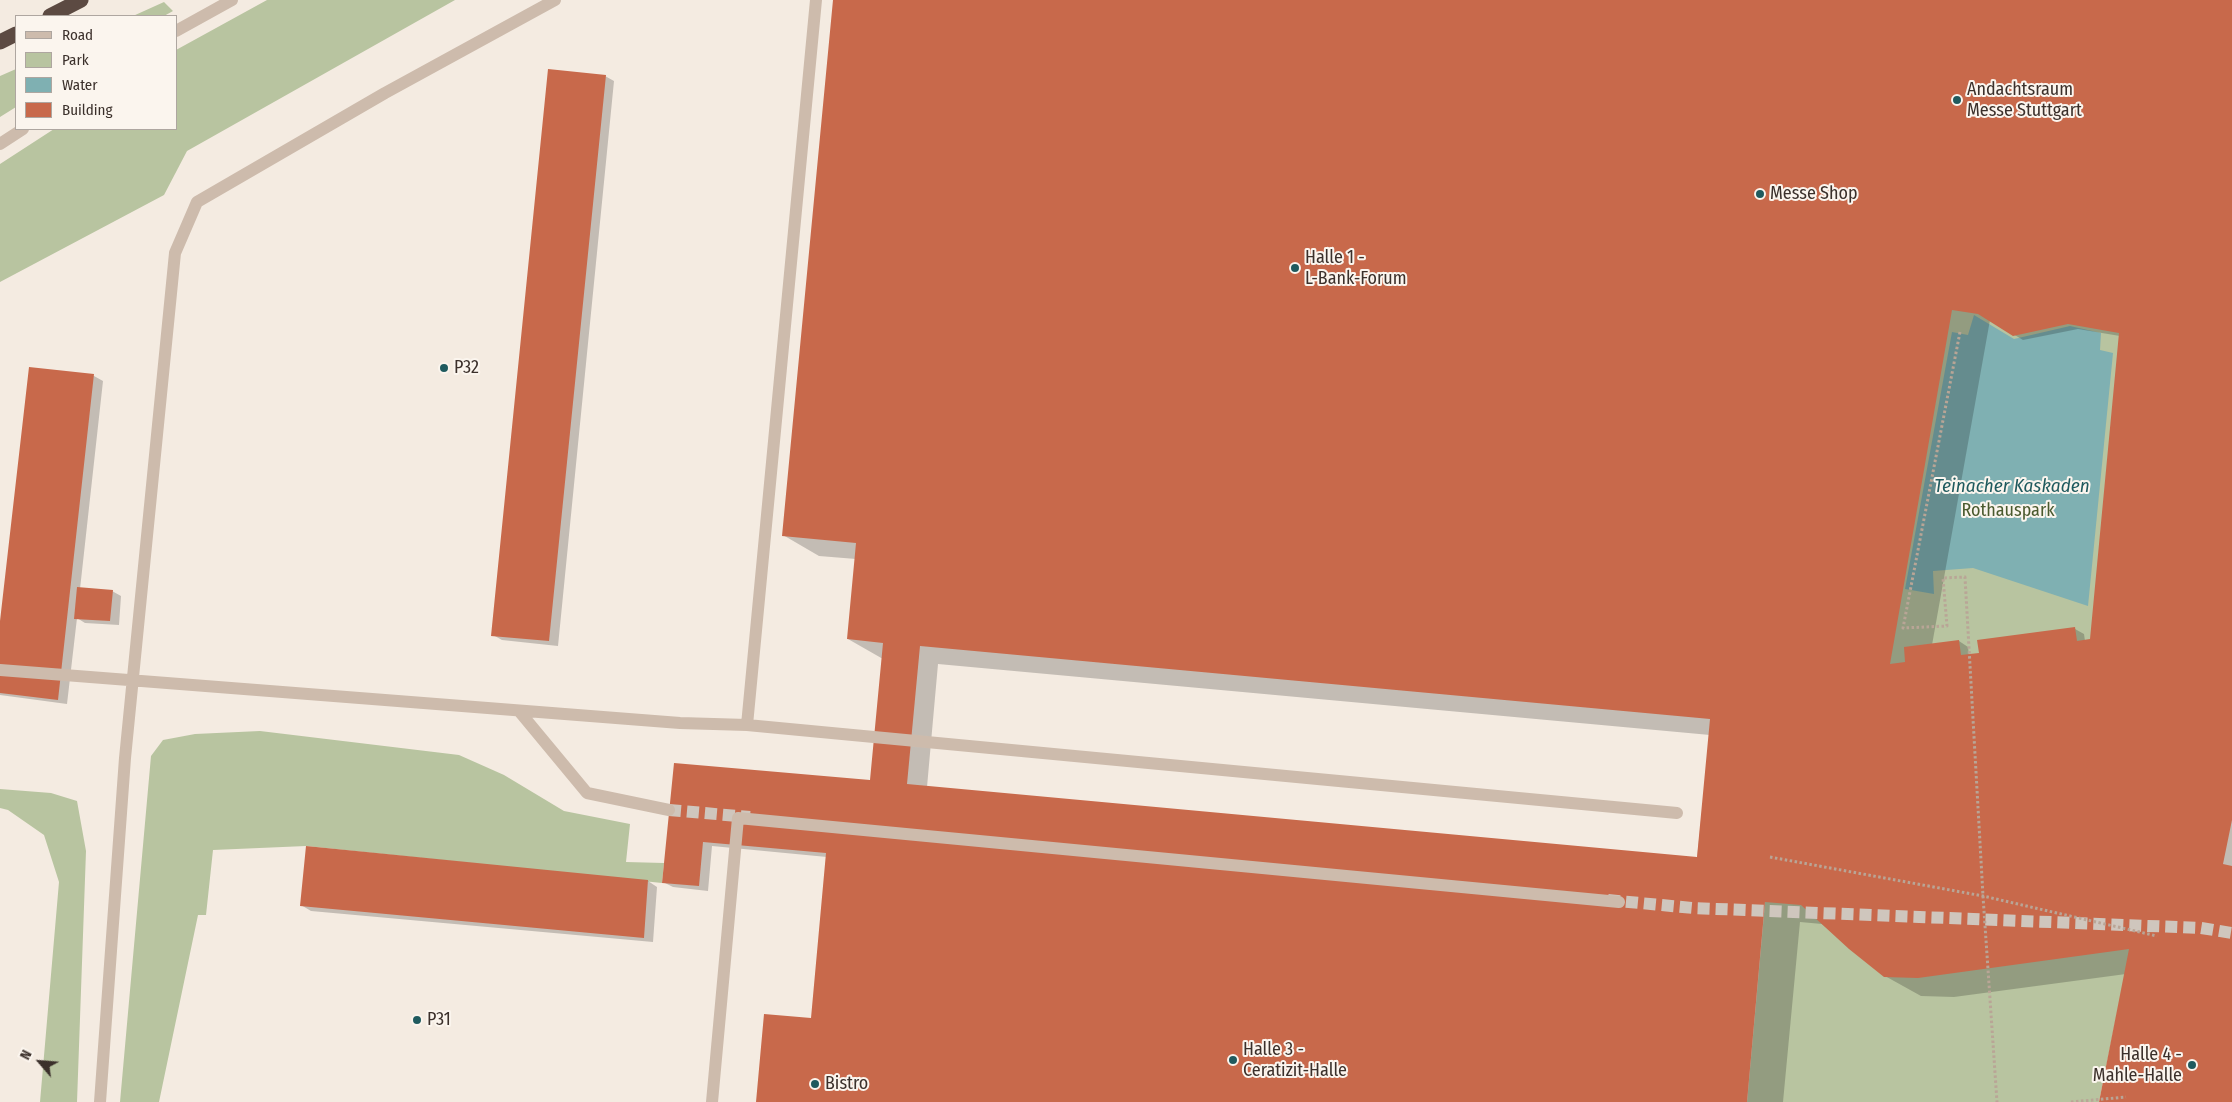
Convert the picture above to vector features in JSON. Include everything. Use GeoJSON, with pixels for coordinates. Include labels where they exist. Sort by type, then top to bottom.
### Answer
{"type":"FeatureCollection","features":[{"type":"Feature","properties":{"kind":"highway"},"geometry":{"type":"LineString","coordinates":[[52,15],[81,0]]}},
{"type":"Feature","properties":{"kind":"highway"},"geometry":{"type":"LineString","coordinates":[[0,42],[15,34]]}},
{"type":"Feature","properties":{"kind":"street"},"geometry":{"type":"LineString","coordinates":[[178,30],[232,0]]}},
{"type":"Feature","properties":{"kind":"street"},"geometry":{"type":"LineString","coordinates":[[100,1102],[125,758],[175,253],[197,202],[385,93],[555,0]]}},
{"type":"Feature","properties":{"kind":"street"},"geometry":{"type":"LineString","coordinates":[[747,725],[816,0]]}},
{"type":"Feature","properties":{"kind":"street"},"geometry":{"type":"LineString","coordinates":[[0,144],[21,130]]}},
{"type":"Feature","properties":{"kind":"street"},"geometry":{"type":"LineString","coordinates":[[0,670],[680,723],[747,725],[1677,813]]}},
{"type":"Feature","properties":{"kind":"street"},"geometry":{"type":"LineString","coordinates":[[519,711],[587,793],[669,810]]}},
{"type":"Feature","properties":{"kind":"street"},"geometry":{"type":"LineString","coordinates":[[712,1102],[738,818],[1619,902]]}},
{"type":"Feature","properties":{"kind":"path"},"geometry":{"type":"LineString","coordinates":[[1960,332],[1903,628],[1947,626],[1943,578],[1965,576],[1997,1102]]}},
{"type":"Feature","properties":{"kind":"path"},"geometry":{"type":"LineString","coordinates":[[1770,857],[1983,896],[2157,936]]}},
{"type":"Feature","properties":{"kind":"path"},"geometry":{"type":"LineString","coordinates":[[2071,1102],[2126,1097]]}},
{"type":"Feature","properties":{"kind":"green space"},"geometry":{"type":"Polygon","coordinates":[[[267,0],[455,0],[187,151],[164,195],[0,282],[0,164],[52,130],[178,130],[178,49],[267,0]]]}},
{"type":"Feature","properties":{"kind":"green space","name":"Rothauspark"},"geometry":{"type":"Polygon","coordinates":[[[2008,0],[2148,0],[2119,333],[2232,351],[2232,446],[2099,1102],[1747,1102],[1820,294],[1952,310],[2008,0]]]}},
{"type":"Feature","properties":{"kind":"green space"},"geometry":{"type":"Polygon","coordinates":[[[164,2],[173,11],[166,15],[135,15],[164,2]]]}},
{"type":"Feature","properties":{"kind":"green space"},"geometry":{"type":"Polygon","coordinates":[[[15,69],[15,108],[0,117],[0,76],[15,69]]]}},
{"type":"Feature","properties":{"kind":"green space"},"geometry":{"type":"Polygon","coordinates":[[[260,731],[459,755],[504,775],[564,811],[630,824],[626,862],[664,863],[662,883],[306,846],[213,850],[206,915],[198,915],[159,1102],[120,1102],[151,756],[163,740],[195,734],[260,731]]]}},
{"type":"Feature","properties":{"kind":"green space"},"geometry":{"type":"Polygon","coordinates":[[[0,789],[51,793],[77,801],[86,851],[77,1102],[40,1102],[59,882],[44,835],[8,810],[0,808],[0,789]]]}},
{"type":"Feature","properties":{"kind":"water","name":"Teinacher Kaskaden"},"geometry":{"type":"Polygon","coordinates":[[[1974,315],[2014,339],[2070,326],[2101,333],[2100,350],[2113,353],[2088,606],[1973,568],[1933,571],[1934,594],[1905,589],[1952,332],[1968,335],[1974,315]]]}},
{"type":"Feature","properties":{"kind":"building"},"geometry":{"type":"Polygon","coordinates":[[[833,0],[2232,0],[2232,820],[2223,864],[2232,866],[2232,1102],[2099,1102],[2129,949],[1918,978],[1884,977],[1849,949],[1801,905],[1765,902],[1747,1102],[756,1102],[764,1014],[811,1018],[826,853],[703,842],[699,886],[662,883],[674,763],[870,780],[883,643],[847,639],[856,543],[782,536],[833,0]],[[1952,310],[1890,664],[1905,662],[1904,647],[1959,640],[1961,655],[1979,653],[1977,640],[2075,627],[2077,641],[2090,639],[2119,333],[2068,324],[2013,336],[1978,314],[1952,310]],[[920,646],[907,784],[1697,857],[1710,719],[920,646]]]}},
{"type":"Feature","properties":{"kind":"building"},"geometry":{"type":"Polygon","coordinates":[[[548,69],[606,75],[549,641],[491,636],[548,69]]]}},
{"type":"Feature","properties":{"kind":"building"},"geometry":{"type":"Polygon","coordinates":[[[29,367],[94,374],[58,700],[0,693],[0,621],[29,367]]]}},
{"type":"Feature","properties":{"kind":"building"},"geometry":{"type":"Polygon","coordinates":[[[77,587],[113,590],[110,621],[74,619],[77,587]]]}},
{"type":"Feature","properties":{"kind":"building"},"geometry":{"type":"Polygon","coordinates":[[[306,846],[648,880],[644,938],[300,906],[306,846]]]}},
{"type":"Feature","properties":{"kind":"tunnel"},"geometry":{"type":"LineString","coordinates":[[669,810],[750,817]]}},
{"type":"Feature","properties":{"kind":"tunnel"},"geometry":{"type":"LineString","coordinates":[[1608,900],[1693,908],[2201,928],[2232,933]]}},
{"type":"Feature","properties":{"kind":"place","name":"Andachtsraum Messe Stuttgart"},"geometry":{"type":"Point","coordinates":[1957,100]}},
{"type":"Feature","properties":{"kind":"place","name":"Messe Shop"},"geometry":{"type":"Point","coordinates":[1760,194]}},
{"type":"Feature","properties":{"kind":"place","name":"Halle 1 - L-Bank-Forum"},"geometry":{"type":"Point","coordinates":[1295,268]}},
{"type":"Feature","properties":{"kind":"place","name":"P32"},"geometry":{"type":"Point","coordinates":[444,368]}},
{"type":"Feature","properties":{"kind":"place","name":"P31"},"geometry":{"type":"Point","coordinates":[417,1020]}},
{"type":"Feature","properties":{"kind":"place","name":"Halle 3 - Ceratizit-Halle"},"geometry":{"type":"Point","coordinates":[1233,1060]}},
{"type":"Feature","properties":{"kind":"place","name":"Halle 4 - Mahle-Halle"},"geometry":{"type":"Point","coordinates":[2192,1065]}},
{"type":"Feature","properties":{"kind":"place","name":"Bistro"},"geometry":{"type":"Point","coordinates":[815,1084]}}]}
